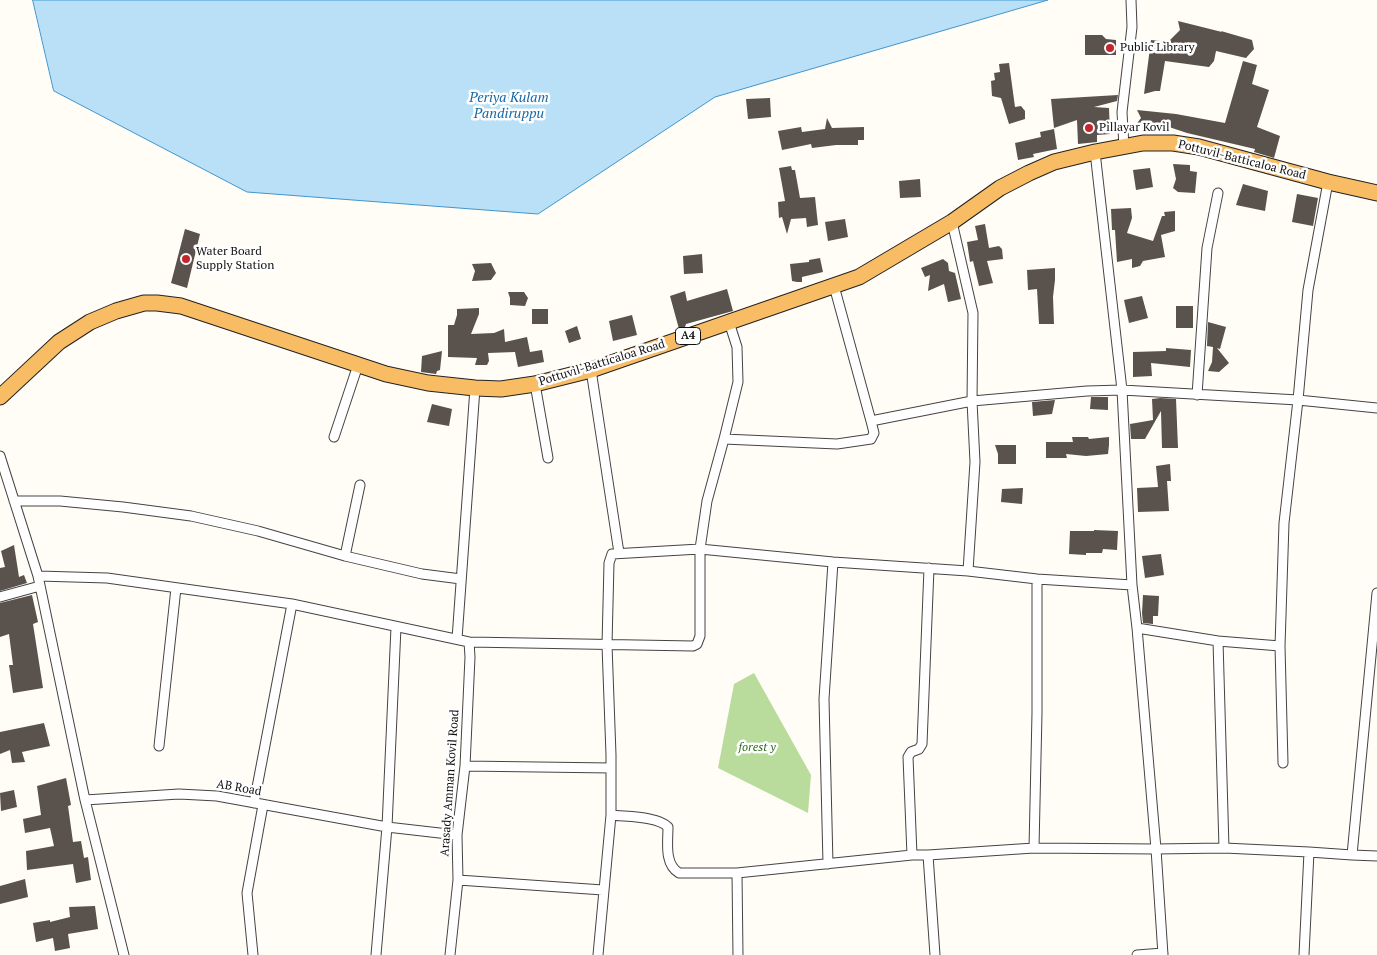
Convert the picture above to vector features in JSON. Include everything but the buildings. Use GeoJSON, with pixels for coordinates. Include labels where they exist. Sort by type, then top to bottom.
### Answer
{"type":"FeatureCollection","features":[{"type":"Feature","properties":{"kind":"highway","name":"Pottuvil-Batticaloa Road"},"geometry":{"type":"LineString","coordinates":[[0,397],[59,342],[75,330],[116,311],[144,303],[181,306],[386,374],[428,383],[501,389],[535,384],[590,370],[834,286],[859,276],[952,222],[1000,188],[1029,173],[1054,162],[1143,143],[1173,143],[1192,146],[1377,193]]}},
{"type":"Feature","properties":{"kind":"street"},"geometry":{"type":"LineString","coordinates":[[1124,147],[1122,112],[1132,27],[1131,0]]}},
{"type":"Feature","properties":{"kind":"street"},"geometry":{"type":"LineString","coordinates":[[1095,152],[1122,390],[1132,585],[1156,849],[1163,954],[1137,955]]}},
{"type":"Feature","properties":{"kind":"street"},"geometry":{"type":"LineString","coordinates":[[1283,762],[1280,646],[1284,523],[1308,290],[1328,182]]}},
{"type":"Feature","properties":{"kind":"street"},"geometry":{"type":"LineString","coordinates":[[1197,395],[1207,248],[1218,194]]}},
{"type":"Feature","properties":{"kind":"street"},"geometry":{"type":"LineString","coordinates":[[952,222],[973,313],[972,401],[975,462],[968,571]]}},
{"type":"Feature","properties":{"kind":"street"},"geometry":{"type":"LineString","coordinates":[[724,439],[837,444],[871,439],[874,433],[834,286]]}},
{"type":"Feature","properties":{"kind":"street"},"geometry":{"type":"LineString","coordinates":[[38,576],[107,578],[292,604],[469,642],[693,646],[697,644],[700,636],[700,548],[707,501],[738,382],[737,347],[729,322]]}},
{"type":"Feature","properties":{"kind":"street"},"geometry":{"type":"LineString","coordinates":[[334,437],[358,365]]}},
{"type":"Feature","properties":{"kind":"street"},"geometry":{"type":"LineString","coordinates":[[590,370],[619,553]]}},
{"type":"Feature","properties":{"kind":"street"},"geometry":{"type":"LineString","coordinates":[[535,384],[548,458]]}},
{"type":"Feature","properties":{"kind":"street"},"geometry":{"type":"LineString","coordinates":[[457,639],[475,388]]}},
{"type":"Feature","properties":{"kind":"street"},"geometry":{"type":"LineString","coordinates":[[871,421],[972,401],[1086,391],[1122,390],[1298,400],[1377,408]]}},
{"type":"Feature","properties":{"kind":"street"},"geometry":{"type":"LineString","coordinates":[[0,456],[38,576],[85,800],[124,955]]}},
{"type":"Feature","properties":{"kind":"street"},"geometry":{"type":"LineString","coordinates":[[345,556],[360,485]]}},
{"type":"Feature","properties":{"kind":"street"},"geometry":{"type":"LineString","coordinates":[[14,501],[60,501],[191,516],[258,531],[345,556],[422,574],[461,579]]}},
{"type":"Feature","properties":{"kind":"street"},"geometry":{"type":"LineString","coordinates":[[598,955],[611,815],[607,645],[609,563],[612,554],[700,548],[833,562],[1132,585]]}},
{"type":"Feature","properties":{"kind":"street"},"geometry":{"type":"LineString","coordinates":[[828,864],[824,699],[833,562]]}},
{"type":"Feature","properties":{"kind":"street"},"geometry":{"type":"LineString","coordinates":[[912,855],[908,757],[911,752],[918,749],[922,744],[928,568]]}},
{"type":"Feature","properties":{"kind":"street"},"geometry":{"type":"LineString","coordinates":[[1034,848],[1037,579]]}},
{"type":"Feature","properties":{"kind":"street"},"geometry":{"type":"LineString","coordinates":[[0,597],[40,586]]}},
{"type":"Feature","properties":{"kind":"street"},"geometry":{"type":"LineString","coordinates":[[159,746],[176,588]]}},
{"type":"Feature","properties":{"kind":"street"},"geometry":{"type":"LineString","coordinates":[[1352,855],[1377,593]]}},
{"type":"Feature","properties":{"kind":"street"},"geometry":{"type":"LineString","coordinates":[[253,955],[247,893],[258,804],[292,604]]}},
{"type":"Feature","properties":{"kind":"street"},"geometry":{"type":"LineString","coordinates":[[376,955],[387,827],[396,627]]}},
{"type":"Feature","properties":{"kind":"street"},"geometry":{"type":"LineString","coordinates":[[1137,628],[1218,641],[1280,646]]}},
{"type":"Feature","properties":{"kind":"street"},"geometry":{"type":"LineString","coordinates":[[1218,641],[1224,848]]}},
{"type":"Feature","properties":{"kind":"street","name":"Arasady Amman Kovil Road"},"geometry":{"type":"LineString","coordinates":[[450,955],[458,880],[457,835],[465,766],[469,642]]}},
{"type":"Feature","properties":{"kind":"street"},"geometry":{"type":"LineString","coordinates":[[465,766],[611,768]]}},
{"type":"Feature","properties":{"kind":"street","name":"AB Road"},"geometry":{"type":"LineString","coordinates":[[85,800],[179,794],[217,796],[387,827],[457,835]]}},
{"type":"Feature","properties":{"kind":"street"},"geometry":{"type":"LineString","coordinates":[[611,815],[655,820],[666,825],[668,827],[667,855],[671,864],[679,872],[737,873],[912,855],[1034,848],[1224,848],[1377,856]]}},
{"type":"Feature","properties":{"kind":"street"},"geometry":{"type":"LineString","coordinates":[[1304,955],[1309,852]]}},
{"type":"Feature","properties":{"kind":"street"},"geometry":{"type":"LineString","coordinates":[[928,855],[935,955]]}},
{"type":"Feature","properties":{"kind":"street"},"geometry":{"type":"LineString","coordinates":[[737,873],[738,955]]}},
{"type":"Feature","properties":{"kind":"street"},"geometry":{"type":"LineString","coordinates":[[458,880],[603,890]]}},
{"type":"Feature","properties":{"kind":"green space","name":"forest y"},"geometry":{"type":"Polygon","coordinates":[[[754,673],[811,775],[808,813],[718,768],[734,684],[754,673]]]}},
{"type":"Feature","properties":{"kind":"water","name":"Periya Kulam Pandiruppu"},"geometry":{"type":"Polygon","coordinates":[[[33,0],[1048,0],[715,97],[538,214],[247,192],[54,91],[33,0]]]}},
{"type":"Feature","properties":{"kind":"place","name":"Public Library"},"geometry":{"type":"Point","coordinates":[1110,48]}},
{"type":"Feature","properties":{"kind":"place","name":"Pillayar Kovil"},"geometry":{"type":"Point","coordinates":[1089,128]}},
{"type":"Feature","properties":{"kind":"place","name":"Water Board Supply Station"},"geometry":{"type":"Point","coordinates":[186,259]}}]}
